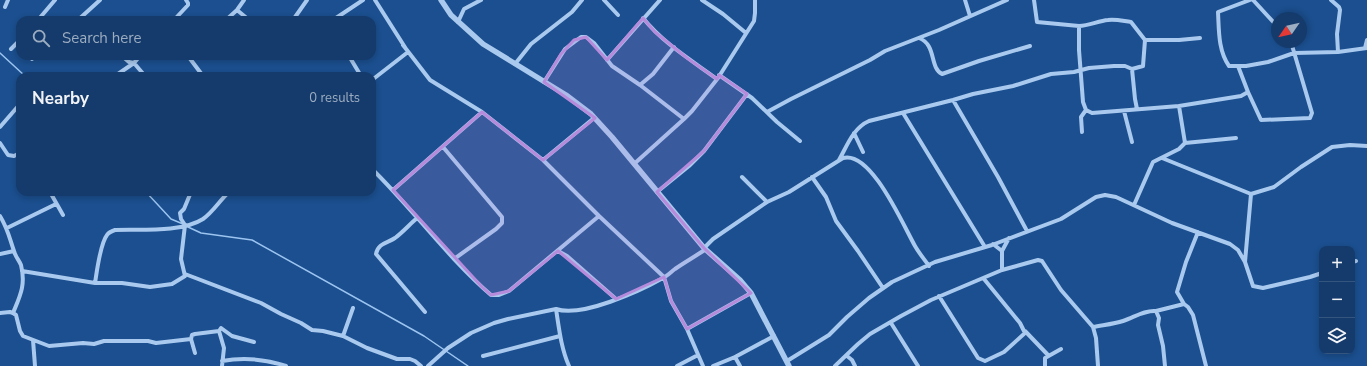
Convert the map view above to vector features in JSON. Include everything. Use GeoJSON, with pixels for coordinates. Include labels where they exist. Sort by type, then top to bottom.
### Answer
{"type":"FeatureCollection","features":[{"type":"Feature","properties":{"kind":"street"},"geometry":{"type":"LineString","coordinates":[[5,7],[8,0]]}},
{"type":"Feature","properties":{"kind":"street"},"geometry":{"type":"LineString","coordinates":[[41,16],[55,0]]}},
{"type":"Feature","properties":{"kind":"street"},"geometry":{"type":"LineString","coordinates":[[84,16],[100,0]]}},
{"type":"Feature","properties":{"kind":"street"},"geometry":{"type":"LineString","coordinates":[[178,16],[188,5],[186,0]]}},
{"type":"Feature","properties":{"kind":"street"},"geometry":{"type":"LineString","coordinates":[[230,16],[244,0]]}},
{"type":"Feature","properties":{"kind":"street"},"geometry":{"type":"LineString","coordinates":[[296,16],[307,0]]}},
{"type":"Feature","properties":{"kind":"street"},"geometry":{"type":"LineString","coordinates":[[339,16],[363,0]]}},
{"type":"Feature","properties":{"kind":"street"},"geometry":{"type":"LineString","coordinates":[[375,0],[408,52],[376,77]]}},
{"type":"Feature","properties":{"kind":"street"},"geometry":{"type":"LineString","coordinates":[[441,0],[451,15],[483,44],[566,95],[594,118],[612,137],[705,248],[740,280],[751,293],[788,364],[829,335],[869,298],[899,278],[929,266],[935,262],[985,247],[1061,219],[1096,197],[1116,197],[1172,223],[1230,244],[1238,250],[1245,262],[1253,286],[1263,288],[1319,274]]}},
{"type":"Feature","properties":{"kind":"street"},"geometry":{"type":"LineString","coordinates":[[458,22],[464,9],[481,0]]}},
{"type":"Feature","properties":{"kind":"street"},"geometry":{"type":"LineString","coordinates":[[515,64],[532,44],[572,12],[582,0]]}},
{"type":"Feature","properties":{"kind":"street"},"geometry":{"type":"LineString","coordinates":[[604,0],[618,15]]}},
{"type":"Feature","properties":{"kind":"street"},"geometry":{"type":"LineString","coordinates":[[607,60],[660,0]]}},
{"type":"Feature","properties":{"kind":"street"},"geometry":{"type":"LineString","coordinates":[[702,0],[723,14],[746,33]]}},
{"type":"Feature","properties":{"kind":"street"},"geometry":{"type":"LineString","coordinates":[[634,164],[684,119],[718,77],[754,21],[755,0]]}},
{"type":"Feature","properties":{"kind":"street"},"geometry":{"type":"LineString","coordinates":[[965,0],[970,16]]}},
{"type":"Feature","properties":{"kind":"street"},"geometry":{"type":"LineString","coordinates":[[767,112],[885,51],[1007,0]]}},
{"type":"Feature","properties":{"kind":"street"},"geometry":{"type":"LineString","coordinates":[[839,160],[854,133],[862,124],[868,121],[1031,81],[1051,74],[1114,66],[1125,66],[1132,69],[1143,66],[1145,40],[1131,22],[1116,19],[1079,26],[1037,22],[1034,0]]}},
{"type":"Feature","properties":{"kind":"street"},"geometry":{"type":"LineString","coordinates":[[1250,0],[1218,12],[1220,42],[1225,61],[1229,66],[1246,66],[1268,62],[1294,53],[1338,52],[1366,48],[1367,40]]}},
{"type":"Feature","properties":{"kind":"street"},"geometry":{"type":"LineString","coordinates":[[1253,0],[1271,20]]}},
{"type":"Feature","properties":{"kind":"street"},"geometry":{"type":"LineString","coordinates":[[1331,0],[1339,7],[1340,10],[1337,34],[1338,52]]}},
{"type":"Feature","properties":{"kind":"street"},"geometry":{"type":"LineString","coordinates":[[236,10],[244,16]]}},
{"type":"Feature","properties":{"kind":"street"},"geometry":{"type":"LineString","coordinates":[[643,18],[655,32],[674,47],[718,77],[747,94],[800,141]]}},
{"type":"Feature","properties":{"kind":"street"},"geometry":{"type":"LineString","coordinates":[[1079,26],[1080,70],[1083,102],[1086,110],[1092,113],[1179,106],[1241,96],[1248,92]]}},
{"type":"Feature","properties":{"kind":"street"},"geometry":{"type":"LineString","coordinates":[[544,82],[565,49],[581,37],[590,40],[601,51],[612,66],[640,85],[684,119]]}},
{"type":"Feature","properties":{"kind":"street"},"geometry":{"type":"LineString","coordinates":[[919,38],[925,41],[928,45],[936,68],[938,72],[942,74],[1030,46]]}},
{"type":"Feature","properties":{"kind":"street"},"geometry":{"type":"LineString","coordinates":[[1145,40],[1179,40],[1200,38]]}},
{"type":"Feature","properties":{"kind":"street"},"geometry":{"type":"LineString","coordinates":[[11,49],[16,44]]}},
{"type":"Feature","properties":{"kind":"street"},"geometry":{"type":"LineString","coordinates":[[403,45],[430,80],[482,112],[543,160],[599,216],[664,277],[671,301],[687,329],[703,366]]}},
{"type":"Feature","properties":{"kind":"street"},"geometry":{"type":"LineString","coordinates":[[640,85],[652,74],[674,47]]}},
{"type":"Feature","properties":{"kind":"street"},"geometry":{"type":"LineString","coordinates":[[1238,66],[1261,120],[1310,118],[1312,113],[1293,48]]}},
{"type":"Feature","properties":{"kind":"street"},"geometry":{"type":"LineString","coordinates":[[127,60],[134,63],[142,72]]}},
{"type":"Feature","properties":{"kind":"street"},"geometry":{"type":"LineString","coordinates":[[121,72],[137,60]]}},
{"type":"Feature","properties":{"kind":"street"},"geometry":{"type":"LineString","coordinates":[[191,60],[200,72]]}},
{"type":"Feature","properties":{"kind":"street"},"geometry":{"type":"LineString","coordinates":[[352,60],[359,72]]}},
{"type":"Feature","properties":{"kind":"street"},"geometry":{"type":"LineString","coordinates":[[1132,69],[1137,109]]}},
{"type":"Feature","properties":{"kind":"street"},"geometry":{"type":"LineString","coordinates":[[657,192],[689,166],[704,151],[747,94]]}},
{"type":"Feature","properties":{"kind":"street"},"geometry":{"type":"LineString","coordinates":[[953,100],[998,177],[1027,231]]}},
{"type":"Feature","properties":{"kind":"street"},"geometry":{"type":"LineString","coordinates":[[1179,106],[1185,143]]}},
{"type":"Feature","properties":{"kind":"street"},"geometry":{"type":"LineString","coordinates":[[0,127],[16,109]]}},
{"type":"Feature","properties":{"kind":"street"},"geometry":{"type":"LineString","coordinates":[[1082,132],[1081,117],[1086,110]]}},
{"type":"Feature","properties":{"kind":"street"},"geometry":{"type":"LineString","coordinates":[[1124,111],[1132,142]]}},
{"type":"Feature","properties":{"kind":"street"},"geometry":{"type":"LineString","coordinates":[[394,190],[482,112]]}},
{"type":"Feature","properties":{"kind":"street"},"geometry":{"type":"LineString","coordinates":[[903,113],[985,247]]}},
{"type":"Feature","properties":{"kind":"street"},"geometry":{"type":"LineString","coordinates":[[543,160],[594,118]]}},
{"type":"Feature","properties":{"kind":"street"},"geometry":{"type":"LineString","coordinates":[[854,133],[863,152]]}},
{"type":"Feature","properties":{"kind":"street"},"geometry":{"type":"LineString","coordinates":[[1134,205],[1153,162],[1156,160],[1179,149],[1185,143],[1236,138]]}},
{"type":"Feature","properties":{"kind":"street"},"geometry":{"type":"LineString","coordinates":[[0,143],[8,155],[16,155]]}},
{"type":"Feature","properties":{"kind":"street"},"geometry":{"type":"LineString","coordinates":[[1162,158],[1251,194],[1274,187],[1332,147],[1350,145],[1367,146]]}},
{"type":"Feature","properties":{"kind":"street"},"geometry":{"type":"LineString","coordinates":[[443,147],[502,217],[502,224],[454,259]]}},
{"type":"Feature","properties":{"kind":"street"},"geometry":{"type":"LineString","coordinates":[[428,366],[441,354],[470,333],[494,323],[508,318],[556,309],[563,311],[584,309],[601,305],[664,277],[705,248],[713,239],[767,202],[789,192],[839,160],[848,156],[866,167],[876,178],[887,194],[916,248],[929,266]]}},
{"type":"Feature","properties":{"kind":"street"},"geometry":{"type":"LineString","coordinates":[[376,173],[394,190],[454,259],[491,295],[499,296],[509,291],[599,216]]}},
{"type":"Feature","properties":{"kind":"street"},"geometry":{"type":"LineString","coordinates":[[742,177],[767,202]]}},
{"type":"Feature","properties":{"kind":"street"},"geometry":{"type":"LineString","coordinates":[[812,177],[826,197],[836,221],[883,288]]}},
{"type":"Feature","properties":{"kind":"street"},"geometry":{"type":"LineString","coordinates":[[1245,262],[1251,194]]}},
{"type":"Feature","properties":{"kind":"street"},"geometry":{"type":"LineString","coordinates":[[52,196],[62,215]]}},
{"type":"Feature","properties":{"kind":"street"},"geometry":{"type":"LineString","coordinates":[[185,274],[181,259],[185,225],[181,219],[180,212],[184,209],[189,196]]}},
{"type":"Feature","properties":{"kind":"street"},"geometry":{"type":"LineString","coordinates":[[95,283],[105,236],[108,232],[115,230],[162,230],[185,225],[203,218],[225,196]]}},
{"type":"Feature","properties":{"kind":"street"},"geometry":{"type":"LineString","coordinates":[[7,228],[56,204]]}},
{"type":"Feature","properties":{"kind":"street"},"geometry":{"type":"LineString","coordinates":[[0,216],[7,228],[22,271],[23,288],[13,313]]}},
{"type":"Feature","properties":{"kind":"street"},"geometry":{"type":"LineString","coordinates":[[417,218],[395,238],[382,245],[377,250],[376,254],[425,312]]}},
{"type":"Feature","properties":{"kind":"street"},"geometry":{"type":"LineString","coordinates":[[1198,232],[1186,262],[1178,292],[1184,304],[1193,315],[1206,366]]}},
{"type":"Feature","properties":{"kind":"street"},"geometry":{"type":"LineString","coordinates":[[1002,270],[1002,251],[1009,238]]}},
{"type":"Feature","properties":{"kind":"street"},"geometry":{"type":"LineString","coordinates":[[993,244],[1002,251]]}},
{"type":"Feature","properties":{"kind":"street"},"geometry":{"type":"LineString","coordinates":[[0,254],[14,251]]}},
{"type":"Feature","properties":{"kind":"street"},"geometry":{"type":"LineString","coordinates":[[558,251],[567,256],[616,299]]}},
{"type":"Feature","properties":{"kind":"street"},"geometry":{"type":"LineString","coordinates":[[835,366],[864,339],[901,316],[939,296],[1002,270],[1038,260],[1042,261],[1061,290],[1093,327],[1096,338],[1098,366]]}},
{"type":"Feature","properties":{"kind":"street"},"geometry":{"type":"LineString","coordinates":[[22,271],[95,283],[122,283],[150,287],[172,284],[184,277],[185,274]]}},
{"type":"Feature","properties":{"kind":"street"},"geometry":{"type":"LineString","coordinates":[[185,274],[261,303],[312,330],[323,330],[343,336],[368,348],[397,359],[410,359],[421,366]]}},
{"type":"Feature","properties":{"kind":"street"},"geometry":{"type":"LineString","coordinates":[[984,278],[1025,331],[1048,355]]}},
{"type":"Feature","properties":{"kind":"street"},"geometry":{"type":"LineString","coordinates":[[687,329],[751,293]]}},
{"type":"Feature","properties":{"kind":"street"},"geometry":{"type":"LineString","coordinates":[[939,296],[981,360],[985,361],[1004,352],[1023,336],[1025,331]]}},
{"type":"Feature","properties":{"kind":"street"},"geometry":{"type":"LineString","coordinates":[[1093,327],[1123,321],[1152,310],[1156,311],[1184,304]]}},
{"type":"Feature","properties":{"kind":"street"},"geometry":{"type":"LineString","coordinates":[[343,336],[353,308]]}},
{"type":"Feature","properties":{"kind":"street"},"geometry":{"type":"LineString","coordinates":[[556,309],[560,336],[569,366]]}},
{"type":"Feature","properties":{"kind":"street"},"geometry":{"type":"LineString","coordinates":[[1156,311],[1159,318],[1158,326],[1163,346],[1165,366]]}},
{"type":"Feature","properties":{"kind":"street"},"geometry":{"type":"LineString","coordinates":[[0,313],[10,312],[16,315],[20,331],[24,336],[49,346],[83,343],[94,344],[104,341],[148,341],[156,343],[191,339]]}},
{"type":"Feature","properties":{"kind":"street"},"geometry":{"type":"LineString","coordinates":[[891,323],[918,366]]}},
{"type":"Feature","properties":{"kind":"street"},"geometry":{"type":"LineString","coordinates":[[191,339],[192,335],[219,331],[221,328],[232,336],[254,342]]}},
{"type":"Feature","properties":{"kind":"street"},"geometry":{"type":"LineString","coordinates":[[219,331],[224,348],[222,364]]}},
{"type":"Feature","properties":{"kind":"street"},"geometry":{"type":"LineString","coordinates":[[483,356],[560,336]]}},
{"type":"Feature","properties":{"kind":"street"},"geometry":{"type":"LineString","coordinates":[[713,366],[774,336]]}},
{"type":"Feature","properties":{"kind":"street"},"geometry":{"type":"LineString","coordinates":[[191,339],[196,353]]}},
{"type":"Feature","properties":{"kind":"street"},"geometry":{"type":"LineString","coordinates":[[33,340],[35,366]]}},
{"type":"Feature","properties":{"kind":"street"},"geometry":{"type":"LineString","coordinates":[[1045,366],[1045,358],[1048,355],[1061,350]]}},
{"type":"Feature","properties":{"kind":"street"},"geometry":{"type":"LineString","coordinates":[[677,366],[698,355]]}},
{"type":"Feature","properties":{"kind":"street"},"geometry":{"type":"LineString","coordinates":[[735,356],[740,366]]}},
{"type":"Feature","properties":{"kind":"street"},"geometry":{"type":"LineString","coordinates":[[847,356],[852,360],[855,366]]}},
{"type":"Feature","properties":{"kind":"street"},"geometry":{"type":"LineString","coordinates":[[222,364],[233,359],[250,359],[286,366]]}},
{"type":"Feature","properties":{"kind":"highlighted area"},"geometry":{"type":"Polygon","coordinates":[[[643,18],[655,32],[687,58],[717,79],[719,75],[747,94],[704,151],[657,192],[704,248],[751,293],[687,329],[671,301],[664,277],[616,299],[558,251],[509,291],[491,295],[393,190],[482,112],[543,160],[595,118],[544,82],[561,54],[574,40],[586,37],[607,60],[643,18]]]}},
{"type":"Feature","properties":{"kind":"waterway"},"geometry":{"type":"LineString","coordinates":[[0,53],[21,72]]}},
{"type":"Feature","properties":{"kind":"waterway"},"geometry":{"type":"LineString","coordinates":[[150,196],[171,219],[183,224]]}},
{"type":"Feature","properties":{"kind":"waterway"},"geometry":{"type":"LineString","coordinates":[[188,227],[201,233],[252,240],[424,336],[468,366]]}}]}
